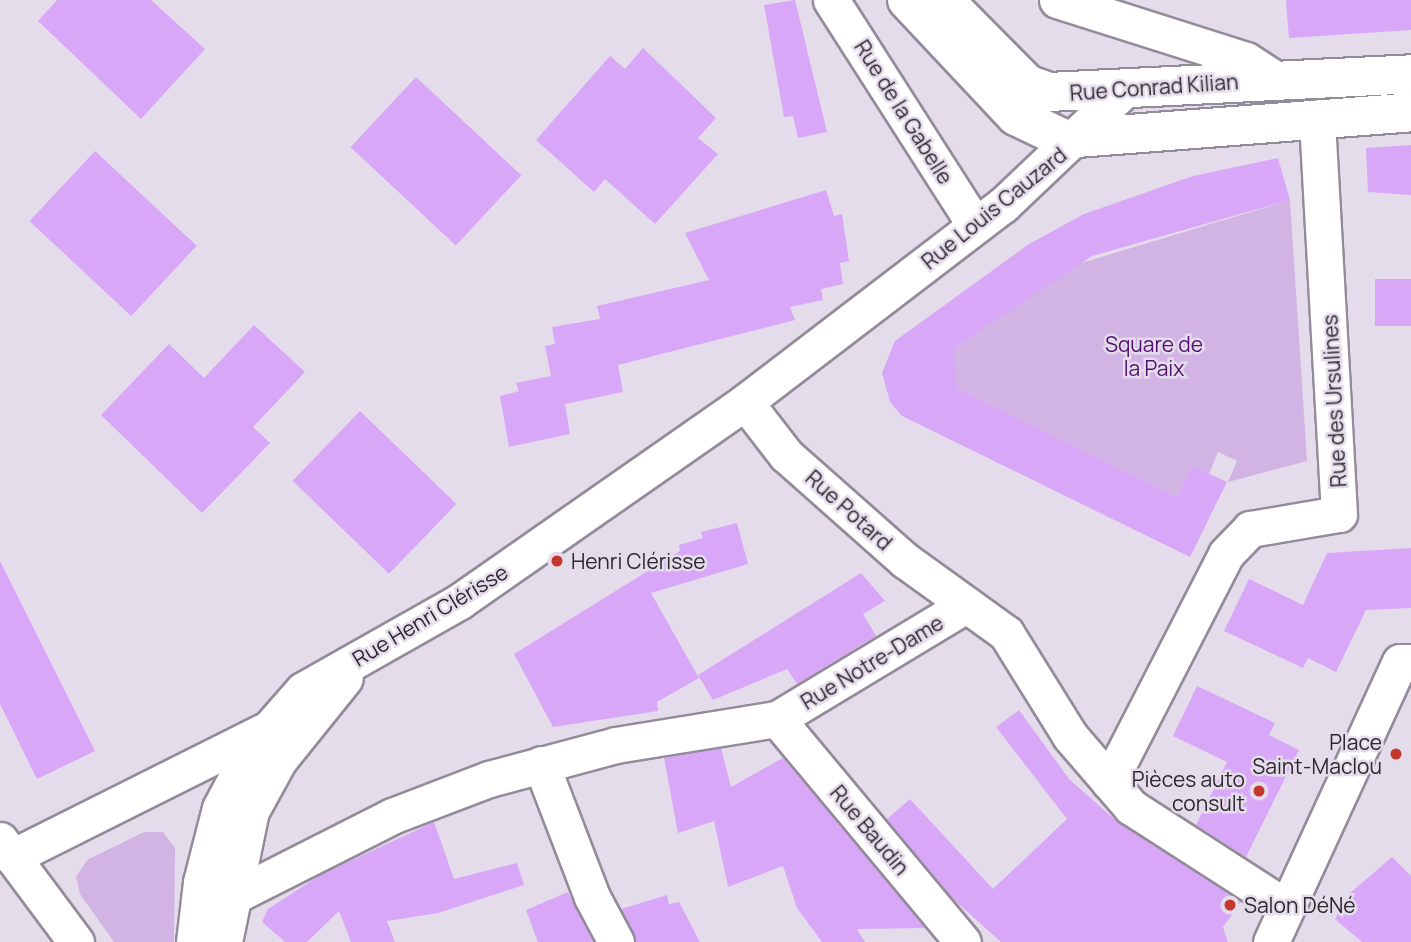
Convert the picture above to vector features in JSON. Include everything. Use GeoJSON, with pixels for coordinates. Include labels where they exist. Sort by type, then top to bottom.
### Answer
{"type":"FeatureCollection","features":[{"type":"Feature","properties":{"kind":"main road"},"geometry":{"type":"LineString","coordinates":[[907,0],[1016,116],[1047,135],[1077,141]]}},
{"type":"Feature","properties":{"kind":"main road","name":"Rue Conrad Kilian"},"geometry":{"type":"LineString","coordinates":[[944,0],[1027,84],[1069,94],[1122,92],[1274,78],[1411,74]]}},
{"type":"Feature","properties":{"kind":"main road","name":"Rue Louis Cauzard"},"geometry":{"type":"LineString","coordinates":[[1077,141],[1317,118],[1411,112]]}},
{"type":"Feature","properties":{"kind":"street","name":"Rue de la Gabelle"},"geometry":{"type":"LineString","coordinates":[[831,0],[975,225]]}},
{"type":"Feature","properties":{"kind":"street","name":"Rue Conrad Kilian"},"geometry":{"type":"LineString","coordinates":[[1057,0],[1246,60],[1274,78]]}},
{"type":"Feature","properties":{"kind":"street"},"geometry":{"type":"LineString","coordinates":[[1077,141],[1122,92]]}},
{"type":"Feature","properties":{"kind":"street","name":"Rue des Ursulines"},"geometry":{"type":"LineString","coordinates":[[1109,782],[1227,554],[1250,529],[1339,514],[1317,118]]}},
{"type":"Feature","properties":{"kind":"street","name":"Rue Louis Cauzard"},"geometry":{"type":"LineString","coordinates":[[745,402],[975,225],[1077,141]]}},
{"type":"Feature","properties":{"kind":"street","name":"Rue Potard"},"geometry":{"type":"LineString","coordinates":[[745,402],[786,455],[966,605],[1006,633],[1070,736],[1131,807],[1286,907]]}},
{"type":"Feature","properties":{"kind":"street","name":"Rue Henri Clérisse"},"geometry":{"type":"LineString","coordinates":[[194,942],[222,766],[266,730],[319,678],[363,660],[460,601],[745,402]]}},
{"type":"Feature","properties":{"kind":"street","name":"Rue Notre-Dame"},"geometry":{"type":"LineString","coordinates":[[777,719],[966,605]]}},
{"type":"Feature","properties":{"kind":"street"},"geometry":{"type":"LineString","coordinates":[[224,942],[230,898],[251,811],[302,729],[363,660]]}},
{"type":"Feature","properties":{"kind":"street"},"geometry":{"type":"LineString","coordinates":[[1271,942],[1400,662],[1411,662]]}},
{"type":"Feature","properties":{"kind":"street"},"geometry":{"type":"LineString","coordinates":[[230,898],[392,816],[541,764],[777,719]]}},
{"type":"Feature","properties":{"kind":"street","name":"Rue Baudin"},"geometry":{"type":"LineString","coordinates":[[777,719],[962,942]]}},
{"type":"Feature","properties":{"kind":"street"},"geometry":{"type":"LineString","coordinates":[[541,764],[592,897],[616,942]]}},
{"type":"Feature","properties":{"kind":"street"},"geometry":{"type":"LineString","coordinates":[[76,942],[6,848],[222,766],[247,785],[251,811]]}},
{"type":"Feature","properties":{"kind":"green space","name":"Square de la Paix"},"geometry":{"type":"Polygon","coordinates":[[[1290,200],[1307,461],[1228,482],[1237,461],[1218,452],[1209,474],[1192,466],[1177,497],[957,388],[951,350],[1078,264],[1290,200]]]}},
{"type":"Feature","properties":{"kind":"green space"},"geometry":{"type":"Polygon","coordinates":[[[144,832],[163,832],[175,848],[174,942],[114,942],[80,894],[76,877],[87,860],[144,832]]]}},
{"type":"Feature","properties":{"kind":"building"},"geometry":{"type":"Polygon","coordinates":[[[57,0],[151,0],[205,49],[141,119],[38,21],[57,0]]]}},
{"type":"Feature","properties":{"kind":"building"},"geometry":{"type":"Polygon","coordinates":[[[795,0],[827,132],[798,138],[793,116],[784,117],[764,5],[795,0]]]}},
{"type":"Feature","properties":{"kind":"building"},"geometry":{"type":"Polygon","coordinates":[[[1286,0],[1411,0],[1411,30],[1289,38],[1286,0]]]}},
{"type":"Feature","properties":{"kind":"building"},"geometry":{"type":"Polygon","coordinates":[[[643,48],[716,118],[698,138],[718,154],[655,224],[605,179],[594,192],[536,140],[610,56],[625,69],[643,48]]]}},
{"type":"Feature","properties":{"kind":"building"},"geometry":{"type":"Polygon","coordinates":[[[416,77],[521,175],[456,245],[351,147],[416,77]]]}},
{"type":"Feature","properties":{"kind":"building"},"geometry":{"type":"Polygon","coordinates":[[[1411,145],[1411,195],[1368,192],[1366,148],[1411,145]]]}},
{"type":"Feature","properties":{"kind":"building"},"geometry":{"type":"Polygon","coordinates":[[[95,151],[197,246],[131,316],[30,221],[95,151]]]}},
{"type":"Feature","properties":{"kind":"building"},"geometry":{"type":"Polygon","coordinates":[[[1278,158],[1290,200],[1092,256],[953,349],[957,388],[1177,497],[1192,466],[1227,482],[1190,557],[902,416],[890,402],[882,373],[895,341],[1029,244],[1084,214],[1193,176],[1278,158]]]}},
{"type":"Feature","properties":{"kind":"building"},"geometry":{"type":"Polygon","coordinates":[[[826,190],[834,216],[842,214],[849,261],[840,263],[843,284],[821,289],[823,300],[790,307],[795,320],[618,365],[623,392],[565,404],[570,434],[509,447],[500,396],[519,391],[516,383],[551,376],[545,346],[555,344],[552,327],[600,319],[597,306],[709,280],[685,233],[826,190]]]}},
{"type":"Feature","properties":{"kind":"building"},"geometry":{"type":"Polygon","coordinates":[[[1375,279],[1411,279],[1411,326],[1375,326],[1375,279]]]}},
{"type":"Feature","properties":{"kind":"building"},"geometry":{"type":"Polygon","coordinates":[[[254,325],[305,372],[253,427],[270,443],[202,513],[101,415],[169,344],[204,378],[254,325]]]}},
{"type":"Feature","properties":{"kind":"building"},"geometry":{"type":"Polygon","coordinates":[[[360,411],[456,504],[389,574],[293,481],[360,411]]]}},
{"type":"Feature","properties":{"kind":"building"},"geometry":{"type":"Polygon","coordinates":[[[737,523],[748,564],[651,593],[699,678],[657,702],[658,711],[553,727],[514,654],[680,551],[679,545],[703,538],[701,532],[737,523]]]}},
{"type":"Feature","properties":{"kind":"building"},"geometry":{"type":"Polygon","coordinates":[[[1411,548],[1411,608],[1366,610],[1336,672],[1308,658],[1303,668],[1224,631],[1249,579],[1303,605],[1327,553],[1411,548]]]}},
{"type":"Feature","properties":{"kind":"building"},"geometry":{"type":"Polygon","coordinates":[[[0,561],[95,751],[37,779],[0,704],[0,561]]]}},
{"type":"Feature","properties":{"kind":"building"},"geometry":{"type":"Polygon","coordinates":[[[861,573],[885,601],[863,614],[876,636],[797,684],[787,669],[713,700],[698,675],[861,573]]]}},
{"type":"Feature","properties":{"kind":"building"},"geometry":{"type":"Polygon","coordinates":[[[1197,686],[1275,723],[1269,735],[1299,750],[1246,857],[1196,825],[1227,762],[1173,736],[1197,686]]]}},
{"type":"Feature","properties":{"kind":"building"},"geometry":{"type":"Polygon","coordinates":[[[1019,710],[1069,779],[1120,824],[1241,902],[1223,927],[1228,942],[1001,942],[953,899],[887,819],[910,799],[993,889],[1067,819],[996,727],[1019,710]]]}},
{"type":"Feature","properties":{"kind":"building"},"geometry":{"type":"Polygon","coordinates":[[[721,748],[731,787],[783,758],[925,928],[857,929],[865,942],[822,942],[797,908],[783,866],[728,887],[714,821],[678,833],[664,758],[721,748]]]}},
{"type":"Feature","properties":{"kind":"building"},"geometry":{"type":"Polygon","coordinates":[[[434,822],[454,879],[517,863],[524,885],[438,913],[387,921],[395,942],[351,942],[339,911],[307,942],[285,942],[262,922],[268,909],[322,874],[434,822]]]}},
{"type":"Feature","properties":{"kind":"building"},"geometry":{"type":"Polygon","coordinates":[[[1392,857],[1411,876],[1411,942],[1362,942],[1335,919],[1350,893],[1392,857]]]}},
{"type":"Feature","properties":{"kind":"building"},"geometry":{"type":"Polygon","coordinates":[[[568,892],[593,942],[538,942],[526,910],[568,892]]]}},
{"type":"Feature","properties":{"kind":"building"},"geometry":{"type":"Polygon","coordinates":[[[667,895],[669,904],[679,902],[700,942],[636,942],[621,909],[667,895]]]}},
{"type":"Feature","properties":{"kind":"place","name":"Henri Clérisse"},"geometry":{"type":"Point","coordinates":[557,561]}},
{"type":"Feature","properties":{"kind":"place","name":"Place Saint-Maclou"},"geometry":{"type":"Point","coordinates":[1396,754]}},
{"type":"Feature","properties":{"kind":"place","name":"Pièces auto consult"},"geometry":{"type":"Point","coordinates":[1259,791]}},
{"type":"Feature","properties":{"kind":"place","name":"Salon DéNé"},"geometry":{"type":"Point","coordinates":[1230,905]}}]}
